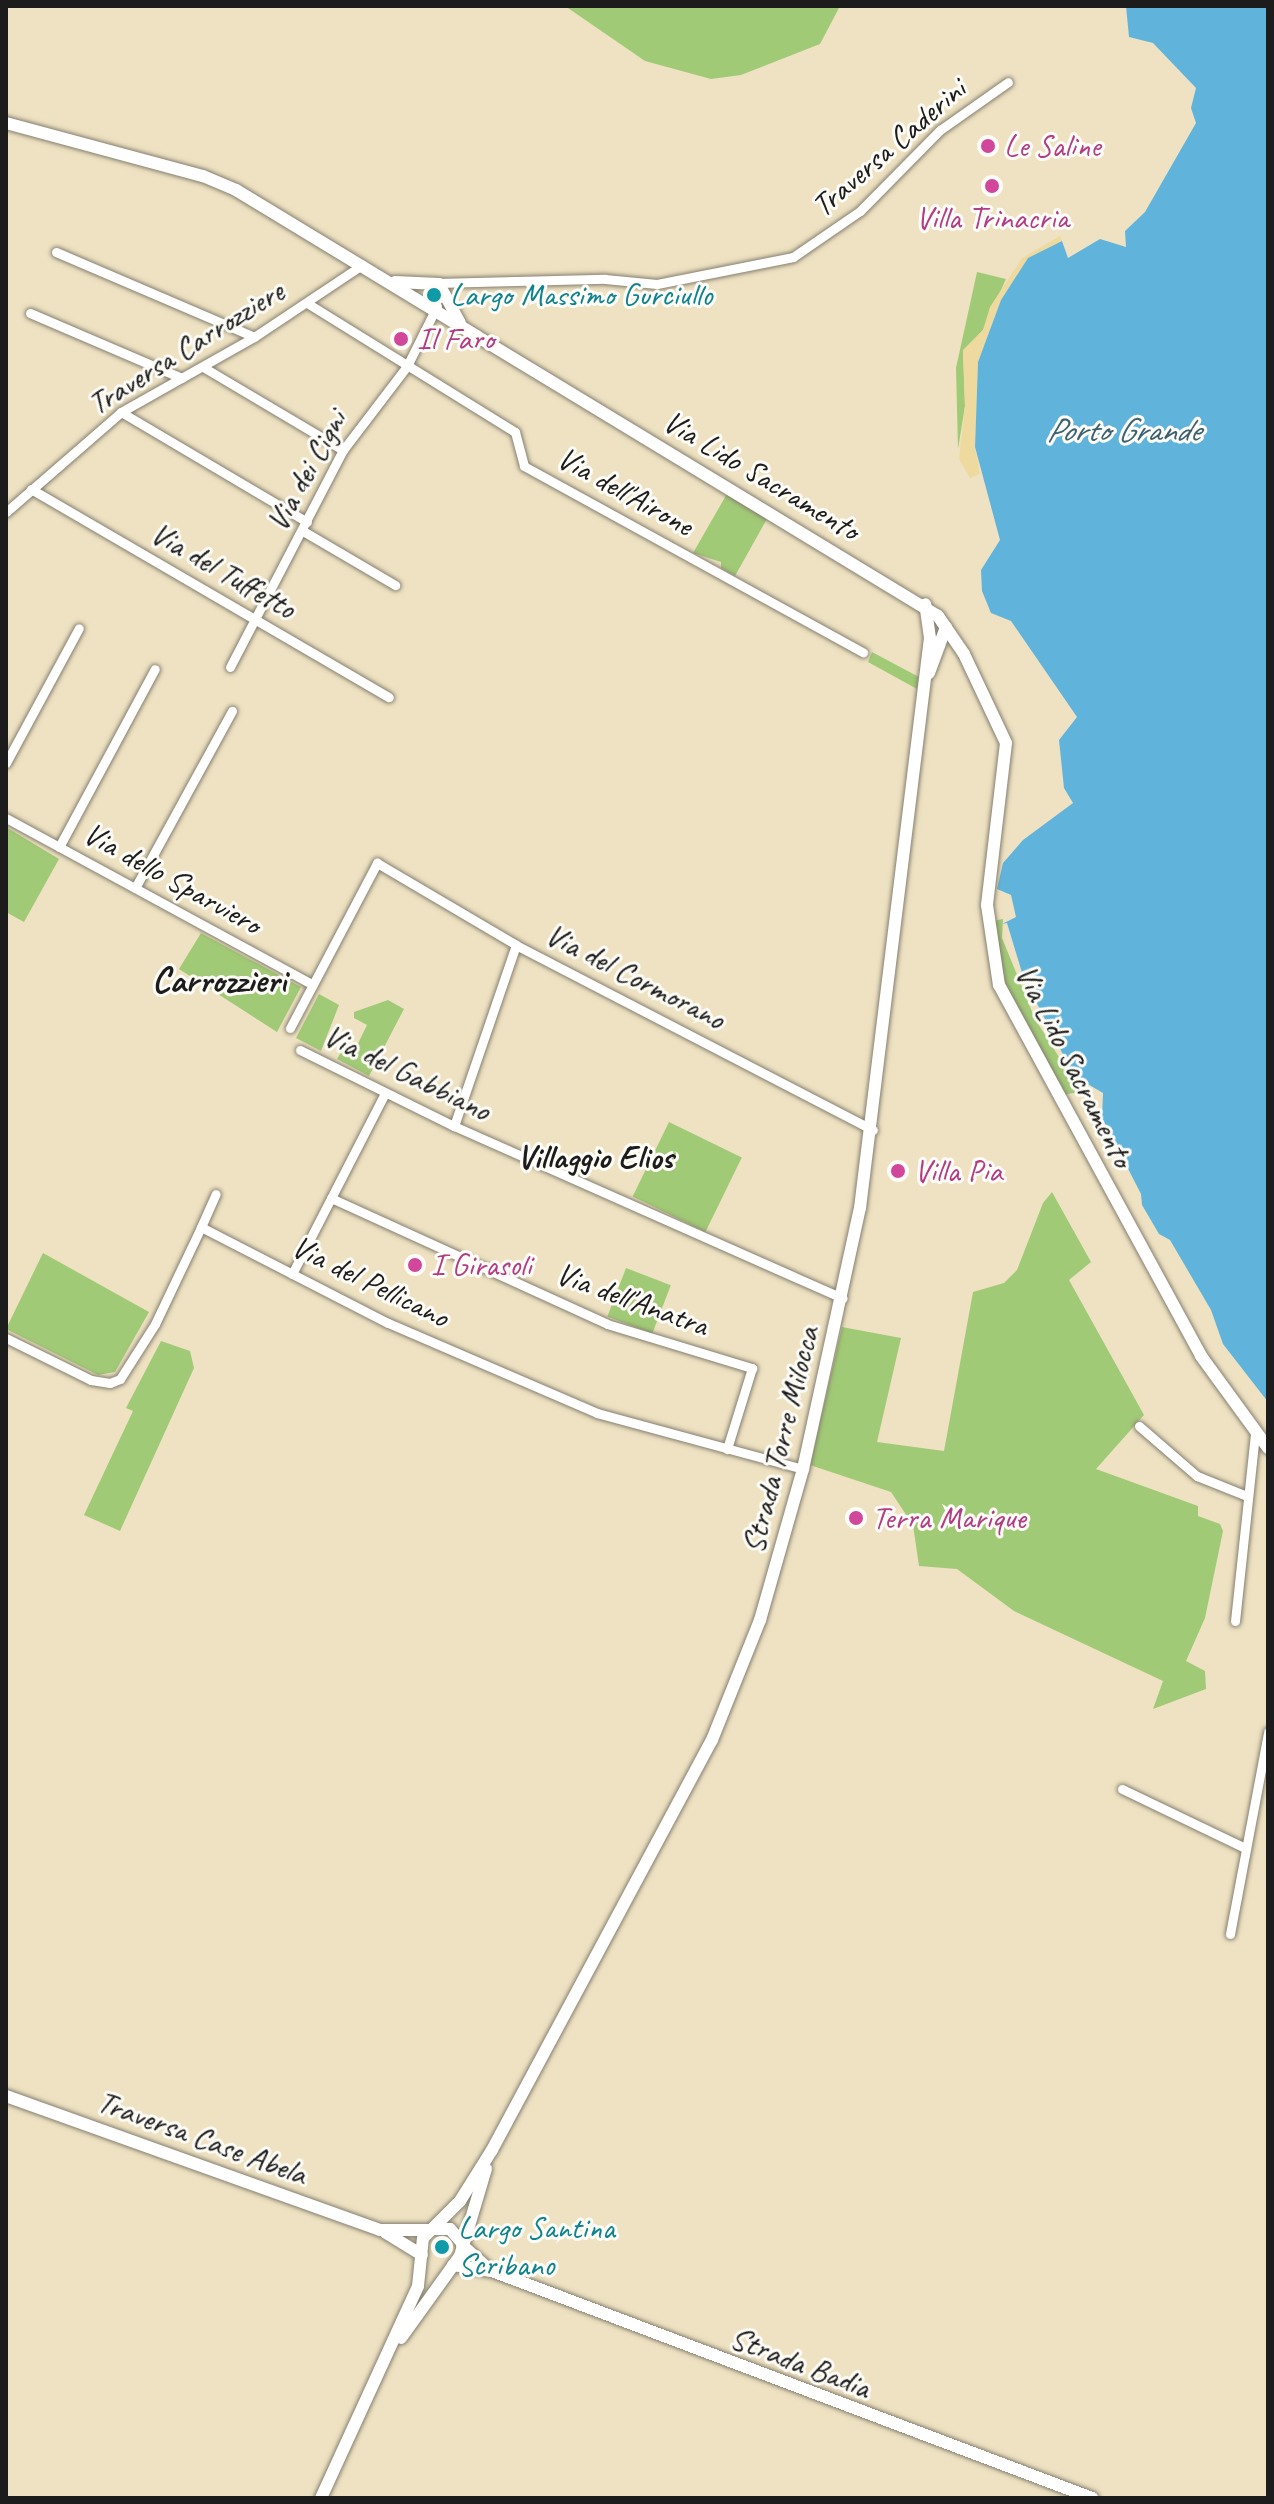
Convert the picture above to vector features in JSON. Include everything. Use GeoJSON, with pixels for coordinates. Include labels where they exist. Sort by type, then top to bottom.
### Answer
{"type":"FeatureCollection","features":[{"type":"Feature","properties":{"kind":"street","name":"Traversa Caderini"},"geometry":{"type":"LineString","coordinates":[[434,283],[657,284],[793,257],[860,211],[940,130],[1008,82]]}},
{"type":"Feature","properties":{"kind":"street"},"geometry":{"type":"LineString","coordinates":[[6,123],[203,176],[388,280],[434,283],[446,294],[462,326]]}},
{"type":"Feature","properties":{"kind":"street"},"geometry":{"type":"LineString","coordinates":[[56,252],[254,337]]}},
{"type":"Feature","properties":{"kind":"street","name":"Traversa Carrozziere"},"geometry":{"type":"LineString","coordinates":[[6,512],[121,412],[254,337],[362,265]]}},
{"type":"Feature","properties":{"kind":"street","name":"Via Lido Sacramento"},"geometry":{"type":"LineString","coordinates":[[388,280],[925,604],[946,627],[964,654],[1003,731],[1008,753],[987,905],[999,985],[1201,1356],[1268,1448]]}},
{"type":"Feature","properties":{"kind":"street"},"geometry":{"type":"LineString","coordinates":[[434,283],[424,290],[431,305],[470,282]]}},
{"type":"Feature","properties":{"kind":"street","name":"Via dell'Airone"},"geometry":{"type":"LineString","coordinates":[[307,303],[515,432],[524,466],[863,652]]}},
{"type":"Feature","properties":{"kind":"street","name":"Via dei Cigni"},"geometry":{"type":"LineString","coordinates":[[230,667],[343,450],[407,366],[431,305]]}},
{"type":"Feature","properties":{"kind":"street"},"geometry":{"type":"LineString","coordinates":[[30,313],[182,378]]}},
{"type":"Feature","properties":{"kind":"street"},"geometry":{"type":"LineString","coordinates":[[203,367],[343,450]]}},
{"type":"Feature","properties":{"kind":"street"},"geometry":{"type":"LineString","coordinates":[[121,412],[395,585]]}},
{"type":"Feature","properties":{"kind":"street","name":"Via del Tuffetto"},"geometry":{"type":"LineString","coordinates":[[31,489],[389,697]]}},
{"type":"Feature","properties":{"kind":"street","name":"Strada Torre Milocca"},"geometry":{"type":"LineString","coordinates":[[492,2150],[712,1740],[748,1658],[803,1469],[843,1298],[873,1130],[930,638],[925,604]]}},
{"type":"Feature","properties":{"kind":"street"},"geometry":{"type":"LineString","coordinates":[[930,638],[946,627]]}},
{"type":"Feature","properties":{"kind":"street"},"geometry":{"type":"LineString","coordinates":[[924,683],[946,627]]}},
{"type":"Feature","properties":{"kind":"street"},"geometry":{"type":"LineString","coordinates":[[6,763],[79,628]]}},
{"type":"Feature","properties":{"kind":"street"},"geometry":{"type":"LineString","coordinates":[[934,663],[949,652],[964,654]]}},
{"type":"Feature","properties":{"kind":"street"},"geometry":{"type":"LineString","coordinates":[[59,847],[155,669]]}},
{"type":"Feature","properties":{"kind":"street"},"geometry":{"type":"LineString","coordinates":[[135,888],[232,711]]}},
{"type":"Feature","properties":{"kind":"street","name":"Via dello Sparviero"},"geometry":{"type":"LineString","coordinates":[[6,818],[313,985]]}},
{"type":"Feature","properties":{"kind":"street","name":"Via del Cormorano"},"geometry":{"type":"LineString","coordinates":[[313,985],[377,863],[516,945],[873,1130]]}},
{"type":"Feature","properties":{"kind":"street"},"geometry":{"type":"LineString","coordinates":[[454,1126],[516,945]]}},
{"type":"Feature","properties":{"kind":"street"},"geometry":{"type":"LineString","coordinates":[[290,1028],[313,985]]}},
{"type":"Feature","properties":{"kind":"street","name":"Via del Gabbiano"},"geometry":{"type":"LineString","coordinates":[[300,1050],[454,1126],[843,1298]]}},
{"type":"Feature","properties":{"kind":"street"},"geometry":{"type":"LineString","coordinates":[[292,1274],[385,1093]]}},
{"type":"Feature","properties":{"kind":"street"},"geometry":{"type":"LineString","coordinates":[[6,1338],[102,1384],[120,1379],[155,1324],[216,1194]]}},
{"type":"Feature","properties":{"kind":"street","name":"Via dell'Anatra"},"geometry":{"type":"LineString","coordinates":[[331,1198],[422,1244],[607,1324],[752,1368],[727,1449]]}},
{"type":"Feature","properties":{"kind":"street","name":"Via del Pellicano"},"geometry":{"type":"LineString","coordinates":[[201,1227],[388,1323],[597,1413],[803,1469]]}},
{"type":"Feature","properties":{"kind":"street"},"geometry":{"type":"LineString","coordinates":[[1139,1426],[1197,1476],[1247,1496]]}},
{"type":"Feature","properties":{"kind":"street"},"geometry":{"type":"LineString","coordinates":[[1235,1621],[1255,1433]]}},
{"type":"Feature","properties":{"kind":"street"},"geometry":{"type":"LineString","coordinates":[[1230,1934],[1243,1847],[1268,1732]]}},
{"type":"Feature","properties":{"kind":"street"},"geometry":{"type":"LineString","coordinates":[[1122,1789],[1243,1847]]}},
{"type":"Feature","properties":{"kind":"street","name":"Traversa Case Abela"},"geometry":{"type":"LineString","coordinates":[[6,2096],[380,2230]]}},
{"type":"Feature","properties":{"kind":"street"},"geometry":{"type":"LineString","coordinates":[[321,2498],[393,2347],[418,2286],[421,2244],[431,2229],[460,2201],[492,2150]]}},
{"type":"Feature","properties":{"kind":"street"},"geometry":{"type":"LineString","coordinates":[[393,2347],[452,2265],[462,2244],[492,2150]]}},
{"type":"Feature","properties":{"kind":"street"},"geometry":{"type":"LineString","coordinates":[[380,2230],[450,2229],[492,2271]]}},
{"type":"Feature","properties":{"kind":"street"},"geometry":{"type":"LineString","coordinates":[[380,2230],[422,2256],[435,2268],[452,2265],[492,2271]]}},
{"type":"Feature","properties":{"kind":"street","name":"Strada Badia"},"geometry":{"type":"LineString","coordinates":[[492,2271],[872,2419],[1092,2498]]}},
{"type":"Feature","properties":{"kind":"green space"},"geometry":{"type":"Polygon","coordinates":[[[565,6],[840,6],[820,44],[741,75],[711,79],[645,61],[565,6]]]}},
{"type":"Feature","properties":{"kind":"green space"},"geometry":{"type":"Polygon","coordinates":[[[977,272],[1006,279],[983,330],[963,351],[965,406],[958,449],[956,368],[977,272]]]}},
{"type":"Feature","properties":{"kind":"green space"},"geometry":{"type":"Polygon","coordinates":[[[728,492],[768,517],[735,576],[721,568],[721,562],[693,553],[728,492]]]}},
{"type":"Feature","properties":{"kind":"green space"},"geometry":{"type":"Polygon","coordinates":[[[872,652],[919,677],[917,689],[868,662],[872,652]]]}},
{"type":"Feature","properties":{"kind":"green space"},"geometry":{"type":"Polygon","coordinates":[[[6,827],[59,859],[24,922],[6,912],[6,827]]]}},
{"type":"Feature","properties":{"kind":"green space"},"geometry":{"type":"Polygon","coordinates":[[[1003,919],[1002,938],[1035,1019],[1081,1092],[1061,1095],[1005,985],[993,921],[1003,919]]]}},
{"type":"Feature","properties":{"kind":"green space"},"geometry":{"type":"Polygon","coordinates":[[[201,933],[301,987],[277,1032],[179,969],[201,933]]]}},
{"type":"Feature","properties":{"kind":"green space"},"geometry":{"type":"Polygon","coordinates":[[[319,994],[339,1005],[321,1051],[296,1038],[319,994]]]}},
{"type":"Feature","properties":{"kind":"green space"},"geometry":{"type":"Polygon","coordinates":[[[388,1000],[404,1009],[369,1076],[337,1059],[341,1052],[352,1056],[367,1025],[354,1018],[354,1012],[388,1000]]]}},
{"type":"Feature","properties":{"kind":"green space"},"geometry":{"type":"Polygon","coordinates":[[[669,1122],[742,1158],[705,1232],[633,1197],[669,1122]]]}},
{"type":"Feature","properties":{"kind":"green space"},"geometry":{"type":"Polygon","coordinates":[[[1052,1192],[1091,1262],[1069,1280],[1144,1415],[1096,1469],[1198,1506],[1198,1516],[1220,1524],[1223,1531],[1205,1618],[1186,1661],[1205,1671],[1206,1689],[1153,1709],[1163,1681],[1014,1611],[957,1569],[919,1566],[913,1525],[891,1492],[810,1465],[842,1327],[901,1338],[877,1442],[944,1451],[973,1292],[1004,1283],[1017,1270],[1043,1203],[1052,1192]]]}},
{"type":"Feature","properties":{"kind":"green space"},"geometry":{"type":"Polygon","coordinates":[[[43,1253],[149,1312],[115,1372],[98,1375],[6,1329],[43,1253]]]}},
{"type":"Feature","properties":{"kind":"green space"},"geometry":{"type":"Polygon","coordinates":[[[626,1268],[671,1285],[652,1334],[607,1317],[626,1268]]]}},
{"type":"Feature","properties":{"kind":"green space"},"geometry":{"type":"Polygon","coordinates":[[[161,1341],[190,1351],[194,1368],[120,1531],[84,1515],[133,1411],[126,1408],[161,1341]]]}},
{"type":"Feature","properties":{"kind":"sand"},"geometry":{"type":"Polygon","coordinates":[[[1060,236],[1062,241],[1028,259],[1001,300],[978,362],[975,447],[980,474],[970,478],[959,459],[965,406],[963,350],[983,330],[990,307],[1022,258],[1060,236]]]}},
{"type":"Feature","properties":{"kind":"water","name":"Porto Grande"},"geometry":{"type":"Polygon","coordinates":[[[1126,6],[1268,6],[1268,1402],[1223,1344],[1211,1310],[1170,1240],[1159,1234],[1142,1205],[1141,1194],[1102,1118],[1103,1093],[1074,1076],[1023,976],[1007,923],[1002,924],[1016,917],[1011,895],[997,889],[1003,863],[1023,840],[1073,803],[1064,788],[1059,740],[1077,717],[1011,621],[991,613],[982,591],[981,570],[1000,540],[975,447],[978,362],[1001,300],[1028,258],[1062,241],[1068,258],[1100,239],[1126,247],[1125,231],[1145,212],[1196,123],[1191,108],[1196,88],[1153,43],[1129,37],[1126,6]]]}},
{"type":"Feature","properties":{"kind":"place","name":"Le Saline"},"geometry":{"type":"Point","coordinates":[988,146]}},
{"type":"Feature","properties":{"kind":"place","name":"Villa Trinacria"},"geometry":{"type":"Point","coordinates":[992,186]}},
{"type":"Feature","properties":{"kind":"place","name":"Largo Massimo Gurciullo"},"geometry":{"type":"Point","coordinates":[434,295]}},
{"type":"Feature","properties":{"kind":"place","name":"Il Faro"},"geometry":{"type":"Point","coordinates":[401,339]}},
{"type":"Feature","properties":{"kind":"place","name":"Villa Pia"},"geometry":{"type":"Point","coordinates":[898,1171]}},
{"type":"Feature","properties":{"kind":"place","name":"I Girasoli"},"geometry":{"type":"Point","coordinates":[415,1265]}},
{"type":"Feature","properties":{"kind":"place","name":"Terra Marique"},"geometry":{"type":"Point","coordinates":[856,1518]}},
{"type":"Feature","properties":{"kind":"place","name":"Largo Santina Scribano"},"geometry":{"type":"Point","coordinates":[442,2247]}},
{"type":"Feature","properties":{"kind":"district","name":"Carrozzieri"},"geometry":{"type":"Point","coordinates":[219,981]}},
{"type":"Feature","properties":{"kind":"district","name":"Villaggio Elios"},"geometry":{"type":"Point","coordinates":[595,1157]}}]}
